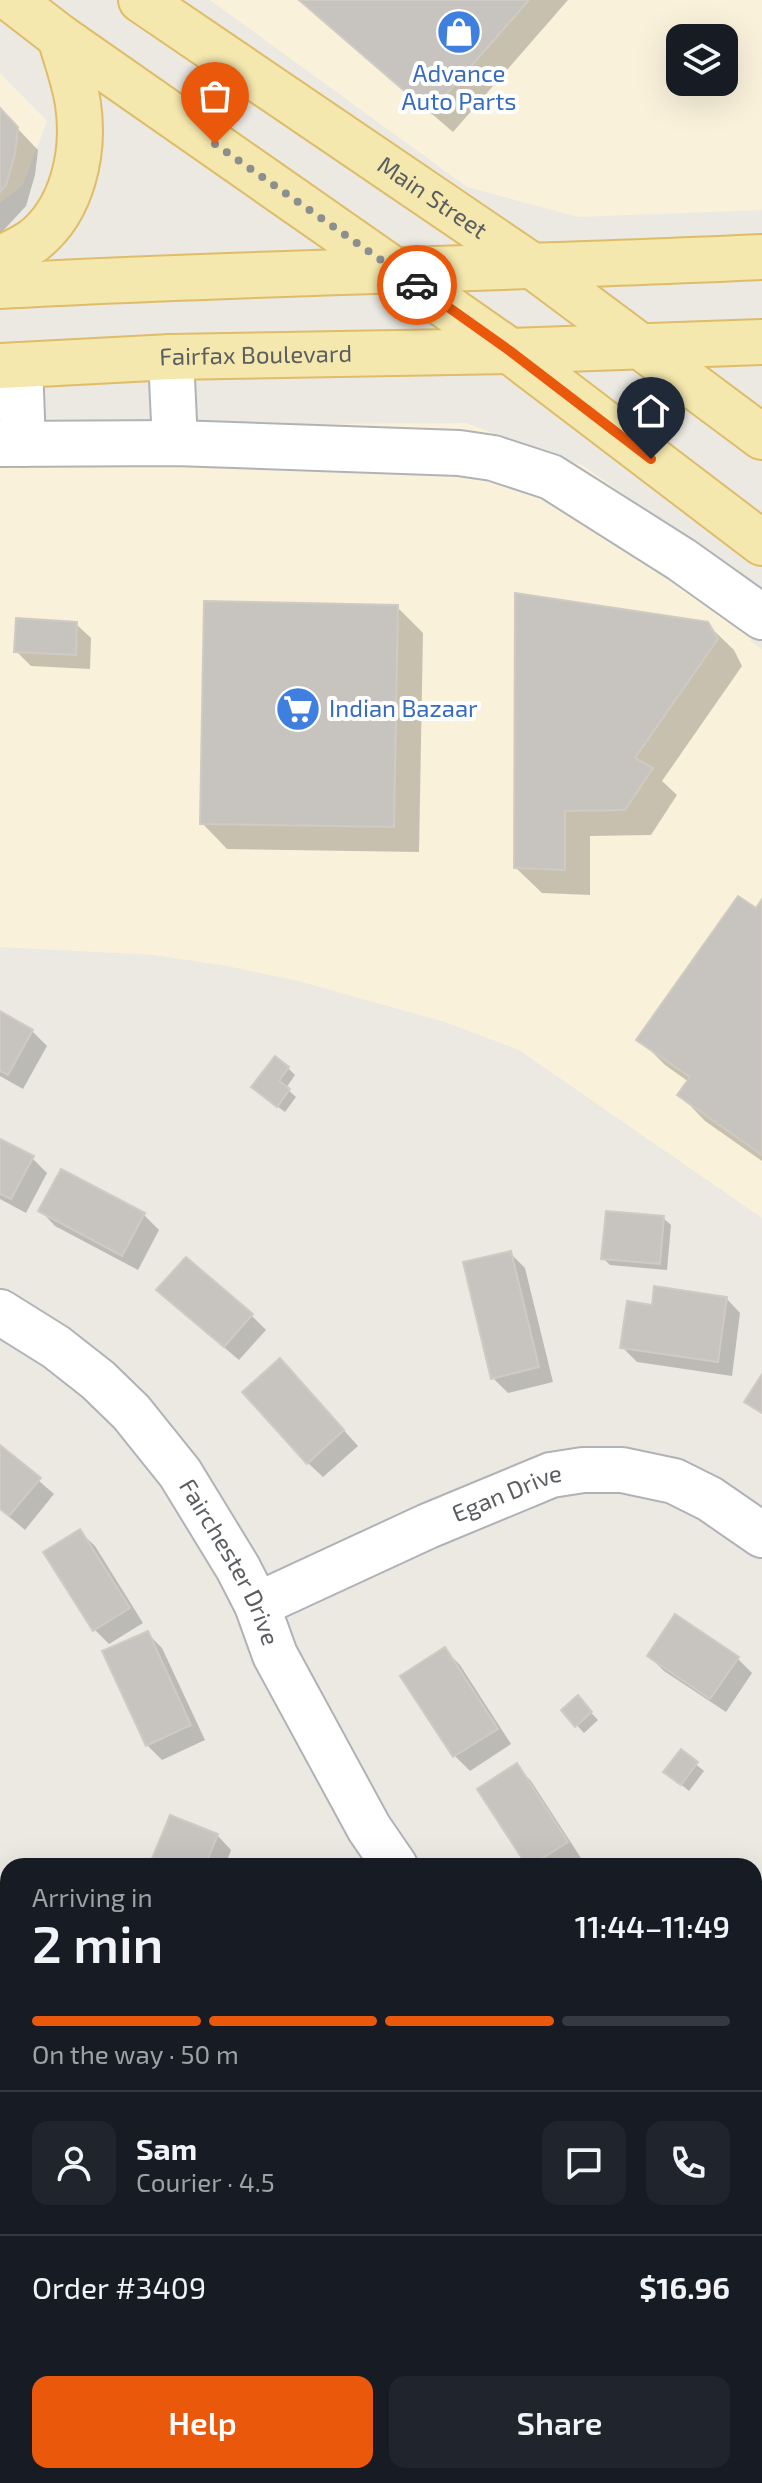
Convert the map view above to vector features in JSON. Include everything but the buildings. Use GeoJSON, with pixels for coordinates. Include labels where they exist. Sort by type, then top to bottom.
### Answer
{"type":"FeatureCollection","features":[{"type":"Feature","properties":{"kind":"main road"},"geometry":{"type":"LineString","coordinates":[[12,0],[60,37],[510,351],[753,537]]}},
{"type":"Feature","properties":{"kind":"main road","name":"Main Street"},"geometry":{"type":"LineString","coordinates":[[141,0],[534,267]]}},
{"type":"Feature","properties":{"kind":"main road"},"geometry":{"type":"LineString","coordinates":[[0,259],[33,241],[56,216],[70,189],[78,161],[78,103],[60,37]]}},
{"type":"Feature","properties":{"kind":"main road"},"geometry":{"type":"LineString","coordinates":[[0,286],[196,276],[762,257]]}},
{"type":"Feature","properties":{"kind":"main road"},"geometry":{"type":"LineString","coordinates":[[534,267],[762,437]]}},
{"type":"Feature","properties":{"kind":"main road"},"geometry":{"type":"LineString","coordinates":[[510,351],[762,342]]}},
{"type":"Feature","properties":{"kind":"main road","name":"Fairfax Boulevard"},"geometry":{"type":"LineString","coordinates":[[10,365],[171,357],[510,351]]}},
{"type":"Feature","properties":{"kind":"street"},"geometry":{"type":"LineString","coordinates":[[171,357],[175,443]]}},
{"type":"Feature","properties":{"kind":"street"},"geometry":{"type":"LineString","coordinates":[[10,365],[12,444],[175,443],[459,453],[493,458],[551,477],[762,617]]}},
{"type":"Feature","properties":{"kind":"street"},"geometry":{"type":"LineString","coordinates":[[708,579],[753,537]]}},
{"type":"Feature","properties":{"kind":"street","name":"Fairchester Drive"},"geometry":{"type":"LineString","coordinates":[[0,1312],[56,1347],[98,1380],[131,1412],[180,1473],[238,1568],[257,1605],[275,1655],[369,1828],[390,1858]]}},
{"type":"Feature","properties":{"kind":"street","name":"Egan Drive"},"geometry":{"type":"LineString","coordinates":[[257,1605],[428,1526],[551,1475],[583,1470],[622,1470],[674,1481],[710,1499],[762,1535]]}},
{"type":"Feature","properties":{"kind":"shaded area"},"geometry":{"type":"Polygon","coordinates":[[[210,0],[762,0],[762,210],[578,217],[467,187],[210,0]]]}},
{"type":"Feature","properties":{"kind":"shaded area"},"geometry":{"type":"Polygon","coordinates":[[[0,73],[47,121],[23,185],[0,203],[0,73]]]}},
{"type":"Feature","properties":{"kind":"shaded area"},"geometry":{"type":"Polygon","coordinates":[[[466,423],[582,465],[762,590],[762,621],[750,641],[762,649],[762,1218],[519,1050],[445,1022],[298,981],[227,966],[154,955],[0,947],[0,426],[466,423]]]}},
{"type":"Feature","properties":{"kind":"way so far"},"geometry":{"type":"LineString","coordinates":[[215,144],[417,285]]}},
{"type":"Feature","properties":{"kind":"place","name":"Advance Auto Parts"},"geometry":{"type":"Point","coordinates":[459,32]}},
{"type":"Feature","properties":{"kind":"place","name":"Indian Bazaar"},"geometry":{"type":"Point","coordinates":[298,709]}},
{"type":"Feature","properties":{"kind":"route"},"geometry":{"type":"LineString","coordinates":[[417,285],[510,351],[651,459]]}}]}
